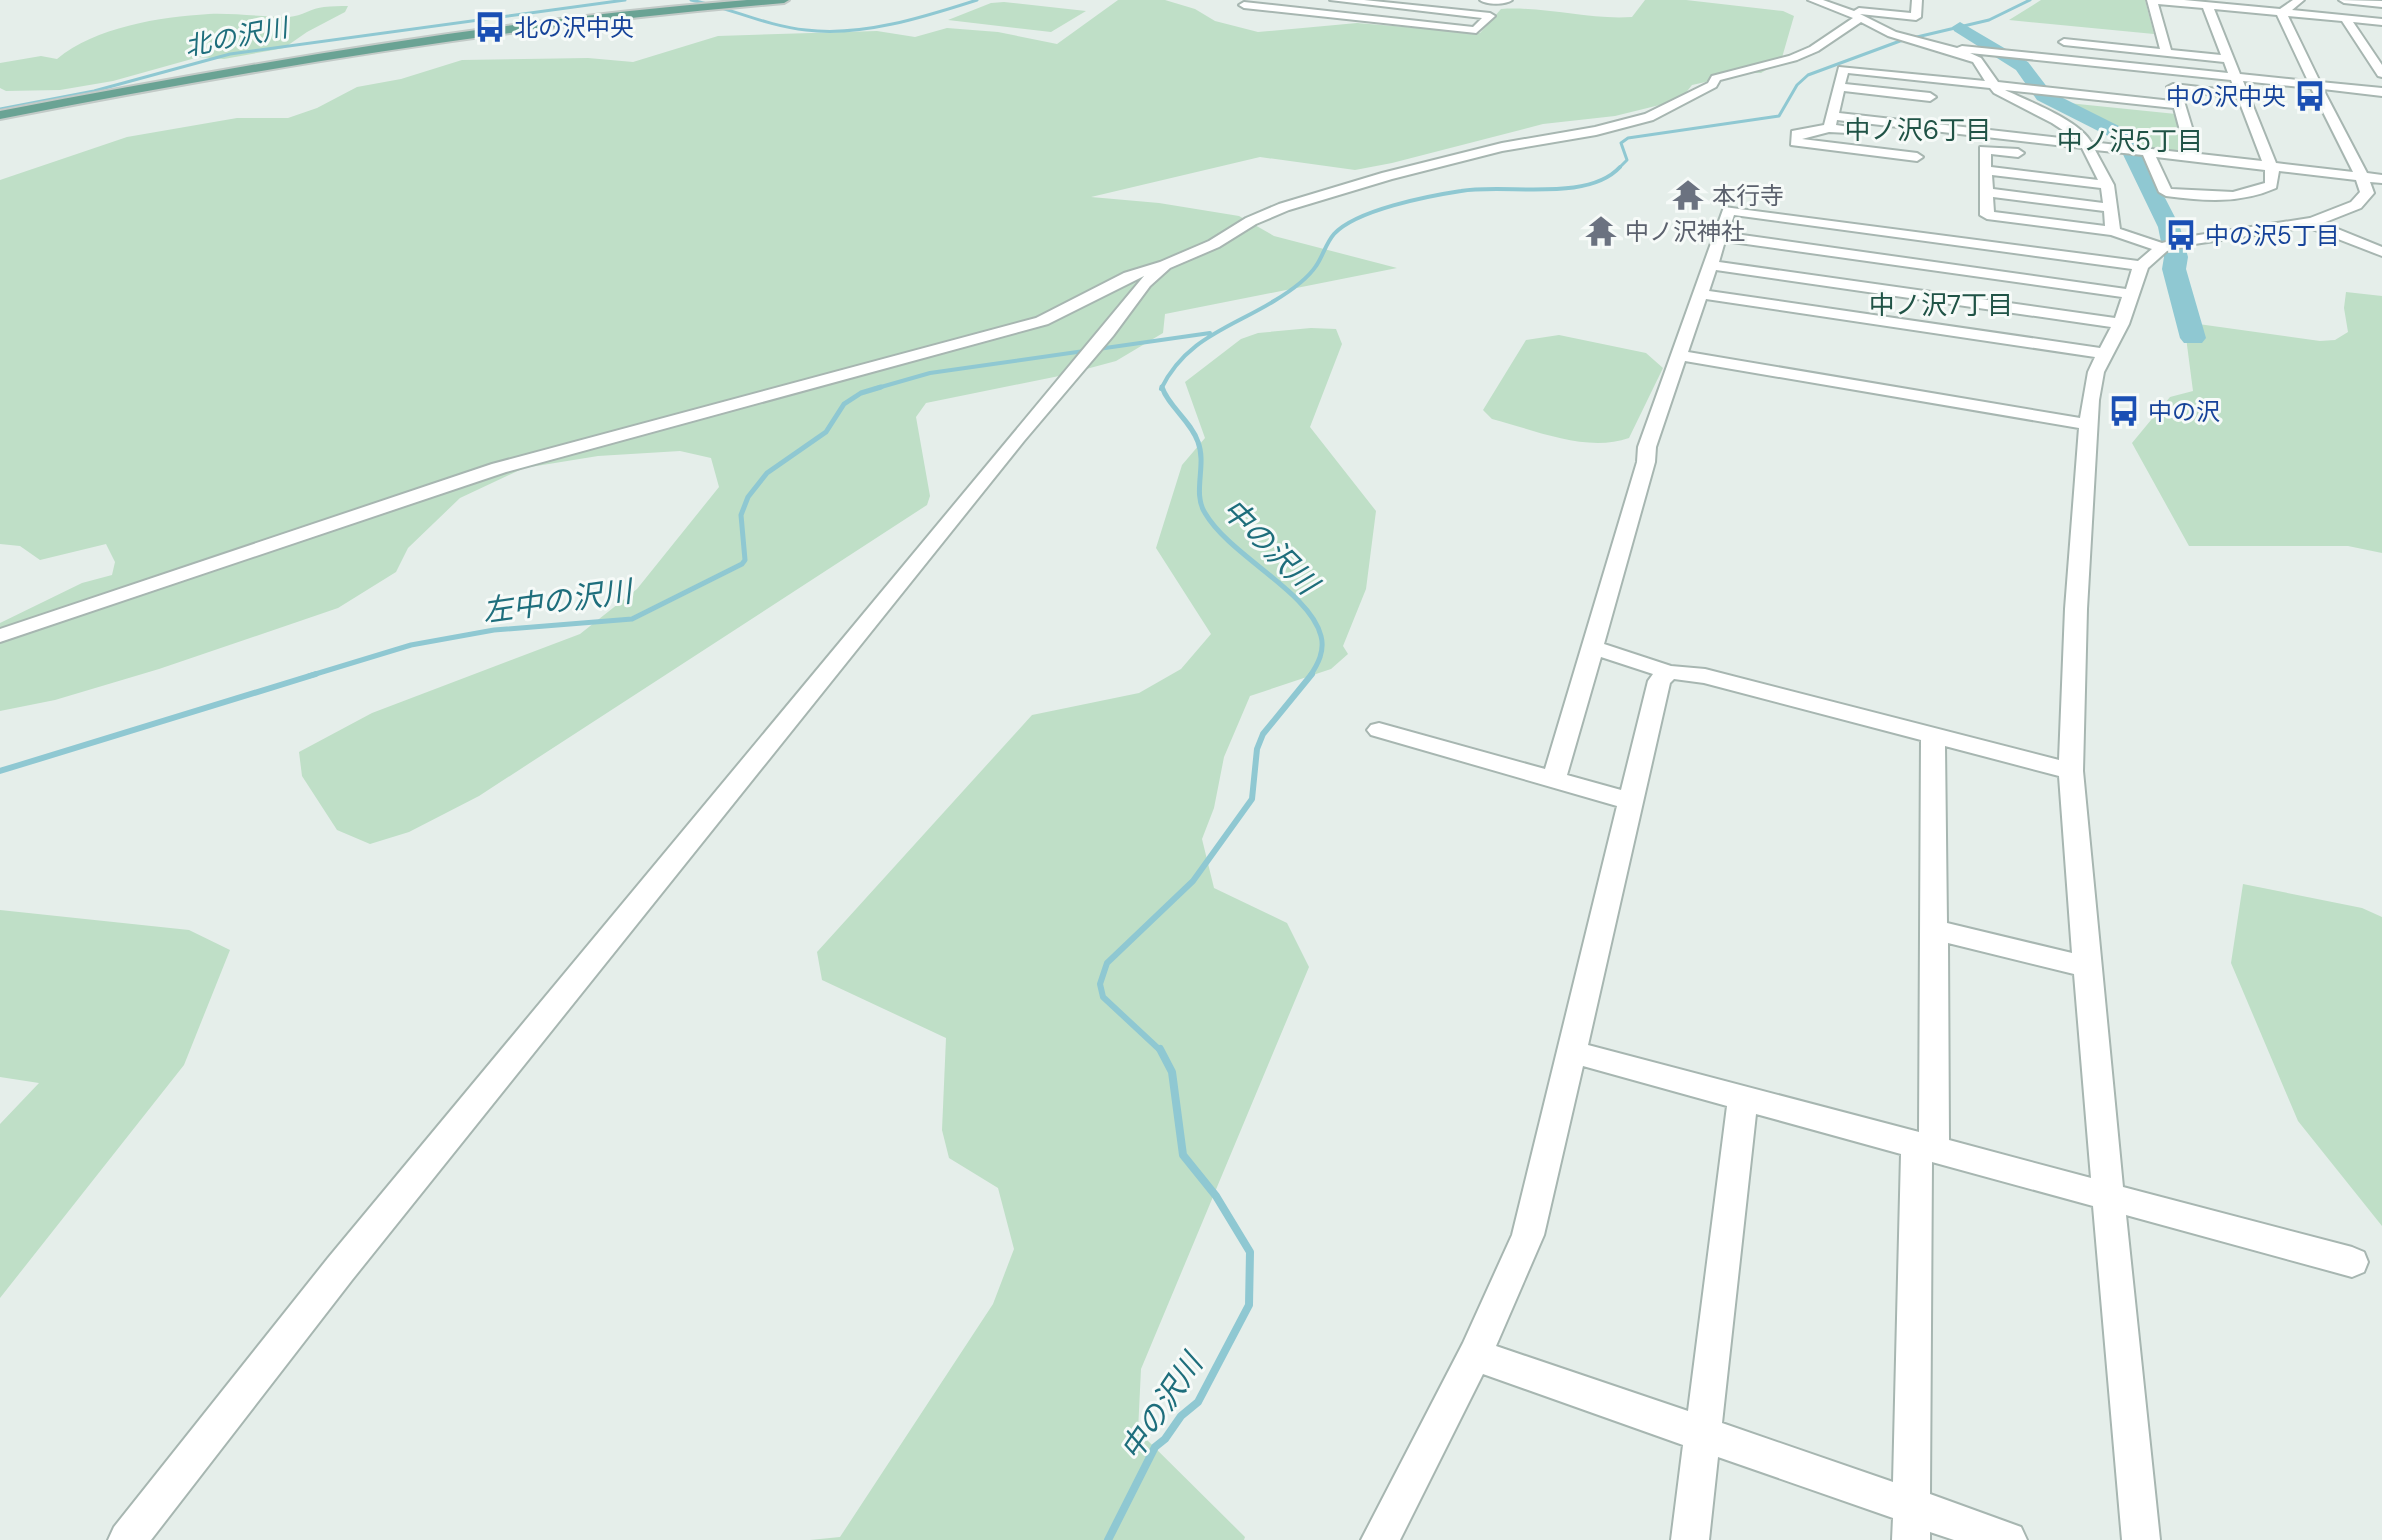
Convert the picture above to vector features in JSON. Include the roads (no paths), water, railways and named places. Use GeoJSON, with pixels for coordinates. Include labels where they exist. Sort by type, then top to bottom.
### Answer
{"type":"FeatureCollection","features":[{"type":"Feature","properties":{"kind":"main road"},"geometry":{"type":"LineString","coordinates":[[0,115],[413,40],[591,16],[784,0]]}},
{"type":"Feature","properties":{"kind":"street"},"geometry":{"type":"LineString","coordinates":[[1335,0],[1377,2],[1490,16],[1476,30],[1360,18],[1247,2],[1232,16],[1328,26],[1360,18],[1377,2]]}},
{"type":"Feature","properties":{"kind":"street"},"geometry":{"type":"LineString","coordinates":[[1485,0],[1507,0]]}},
{"type":"Feature","properties":{"kind":"street"},"geometry":{"type":"LineString","coordinates":[[1813,0],[1852,14],[1892,34],[1977,60],[1998,91],[2056,120],[2083,138],[2088,144],[2089,161],[2107,185],[2113,231]]}},
{"type":"Feature","properties":{"kind":"street"},"geometry":{"type":"LineString","coordinates":[[0,636],[499,468],[1042,321],[1129,276],[1214,244],[1251,221],[1311,198],[1453,159],[1596,131],[1649,117],[1712,85],[1716,78],[1793,58],[1814,49],[1852,14],[1916,17],[1917,0]]}},
{"type":"Feature","properties":{"kind":"street"},"geometry":{"type":"LineString","coordinates":[[2166,52],[2152,0],[2382,22]]}},
{"type":"Feature","properties":{"kind":"street"},"geometry":{"type":"LineString","coordinates":[[2282,13],[2299,0]]}},
{"type":"Feature","properties":{"kind":"street"},"geometry":{"type":"LineString","coordinates":[[2344,0],[2382,4]]}},
{"type":"Feature","properties":{"kind":"street"},"geometry":{"type":"LineString","coordinates":[[2144,151],[2166,192],[2229,196],[2260,191],[2271,185],[2274,175],[2207,5]]}},
{"type":"Feature","properties":{"kind":"street"},"geometry":{"type":"LineString","coordinates":[[2141,1540],[2111,1197],[2086,967],[2071,771],[2076,609],[2087,424],[2093,378],[2114,339],[2141,266],[2162,248],[2198,238],[2336,217],[2362,203],[2367,193],[2362,177],[2313,85],[2282,13]]}},
{"type":"Feature","properties":{"kind":"street"},"geometry":{"type":"LineString","coordinates":[[2346,19],[2382,74]]}},
{"type":"Feature","properties":{"kind":"street"},"geometry":{"type":"LineString","coordinates":[[2062,28],[2067,60]]}},
{"type":"Feature","properties":{"kind":"street"},"geometry":{"type":"LineString","coordinates":[[2355,32],[2382,35]]}},
{"type":"Feature","properties":{"kind":"street"},"geometry":{"type":"LineString","coordinates":[[2148,37],[2162,38]]}},
{"type":"Feature","properties":{"kind":"street"},"geometry":{"type":"LineString","coordinates":[[2064,42],[2229,59]]}},
{"type":"Feature","properties":{"kind":"street"},"geometry":{"type":"LineString","coordinates":[[1944,48],[2382,92]]}},
{"type":"Feature","properties":{"kind":"street"},"geometry":{"type":"LineString","coordinates":[[2015,55],[2031,65],[2042,90]]}},
{"type":"Feature","properties":{"kind":"street"},"geometry":{"type":"LineString","coordinates":[[1830,122],[1843,69],[2179,105]]}},
{"type":"Feature","properties":{"kind":"street"},"geometry":{"type":"LineString","coordinates":[[1932,78],[1930,97],[1923,131],[1916,162],[1795,142],[1796,134],[1830,122],[1923,131],[2088,144],[2382,179]]}},
{"type":"Feature","properties":{"kind":"street"},"geometry":{"type":"LineString","coordinates":[[2159,86],[2242,95]]}},
{"type":"Feature","properties":{"kind":"street"},"geometry":{"type":"LineString","coordinates":[[1839,87],[1930,97]]}},
{"type":"Feature","properties":{"kind":"street"},"geometry":{"type":"LineString","coordinates":[[2174,88],[2194,157]]}},
{"type":"Feature","properties":{"kind":"street"},"geometry":{"type":"LineString","coordinates":[[2039,155],[1984,150],[1987,215],[2113,231],[2162,248]]}},
{"type":"Feature","properties":{"kind":"street"},"geometry":{"type":"LineString","coordinates":[[1985,170],[2107,185]]}},
{"type":"Feature","properties":{"kind":"street"},"geometry":{"type":"LineString","coordinates":[[1985,192],[2109,208]]}},
{"type":"Feature","properties":{"kind":"street"},"geometry":{"type":"LineString","coordinates":[[1554,780],[1646,462],[1647,447],[1729,210],[1913,228],[2003,247],[2141,266]]}},
{"type":"Feature","properties":{"kind":"street"},"geometry":{"type":"LineString","coordinates":[[2308,222],[2382,252]]}},
{"type":"Feature","properties":{"kind":"street"},"geometry":{"type":"LineString","coordinates":[[2003,247],[2051,237],[2051,224]]}},
{"type":"Feature","properties":{"kind":"street"},"geometry":{"type":"LineString","coordinates":[[1903,323],[1913,228]]}},
{"type":"Feature","properties":{"kind":"street"},"geometry":{"type":"LineString","coordinates":[[1720,236],[2131,294]]}},
{"type":"Feature","properties":{"kind":"street"},"geometry":{"type":"LineString","coordinates":[[127,1540],[340,1269],[1018,437],[1107,333],[1145,283],[1165,265]]}},
{"type":"Feature","properties":{"kind":"street"},"geometry":{"type":"LineString","coordinates":[[1711,265],[1906,292],[2114,339]]}},
{"type":"Feature","properties":{"kind":"street"},"geometry":{"type":"LineString","coordinates":[[1701,294],[1903,323],[2114,339]]}},
{"type":"Feature","properties":{"kind":"street"},"geometry":{"type":"LineString","coordinates":[[1679,355],[2087,424]]}},
{"type":"Feature","properties":{"kind":"street"},"geometry":{"type":"LineString","coordinates":[[1594,648],[1669,672],[1705,676],[2071,771]]}},
{"type":"Feature","properties":{"kind":"street"},"geometry":{"type":"LineString","coordinates":[[1380,1540],[1475,1355],[1528,1235],[1659,681],[1669,672]]}},
{"type":"Feature","properties":{"kind":"street"},"geometry":{"type":"LineString","coordinates":[[1379,730],[1629,801]]}},
{"type":"Feature","properties":{"kind":"street"},"geometry":{"type":"LineString","coordinates":[[1911,1524],[1934,930],[1933,734]]}},
{"type":"Feature","properties":{"kind":"street"},"geometry":{"type":"LineString","coordinates":[[1934,930],[2086,967]]}},
{"type":"Feature","properties":{"kind":"street"},"geometry":{"type":"LineString","coordinates":[[1572,1052],[2352,1262]]}},
{"type":"Feature","properties":{"kind":"street"},"geometry":{"type":"LineString","coordinates":[[1690,1540],[1743,1097]]}},
{"type":"Feature","properties":{"kind":"street"},"geometry":{"type":"LineString","coordinates":[[1475,1355],[1703,1436],[1911,1524],[2008,1540]]}},
{"type":"Feature","properties":{"kind":"waterway","name":"北の沢川"},"geometry":{"type":"LineString","coordinates":[[0,109],[94,91],[230,54],[625,0]]}},
{"type":"Feature","properties":{"kind":"waterway","name":"北の沢川"},"geometry":{"type":"LineString","coordinates":[[691,0],[777,25],[827,31],[893,24],[977,0]]}},
{"type":"Feature","properties":{"kind":"waterway","name":"中の沢川"},"geometry":{"type":"LineString","coordinates":[[1620,167],[1627,160],[1621,143],[1628,138],[1779,116],[1797,85],[1808,75],[1900,41],[1989,20],[2030,0]]}},
{"type":"Feature","properties":{"kind":"waterway"},"geometry":{"type":"LineString","coordinates":[[1960,27],[2022,66],[2044,96],[2124,136],[2169,227],[2176,257],[2174,269],[2193,338]]}},
{"type":"Feature","properties":{"kind":"waterway","name":"中の沢川"},"geometry":{"type":"LineString","coordinates":[[1162,387],[1171,372],[1196,346],[1274,301],[1302,281],[1316,266],[1334,234],[1358,218],[1393,205],[1461,191],[1545,190],[1587,185],[1605,178],[1620,167]]}},
{"type":"Feature","properties":{"kind":"waterway","name":"左中の沢川"},"geometry":{"type":"LineString","coordinates":[[881,387],[930,373],[1210,333]]}},
{"type":"Feature","properties":{"kind":"waterway","name":"左中の沢川"},"geometry":{"type":"LineString","coordinates":[[309,676],[411,645],[494,630],[632,619],[742,564],[745,560],[741,515],[748,497],[767,473],[826,432],[844,404],[861,393],[881,387]]}},
{"type":"Feature","properties":{"kind":"waterway","name":"左中の沢川"},"geometry":{"type":"LineString","coordinates":[[874,389],[881,387]]}},
{"type":"Feature","properties":{"kind":"waterway","name":"中の沢川"},"geometry":{"type":"LineString","coordinates":[[1162,387],[1198,442],[1200,497],[1205,513],[1232,544],[1286,589],[1314,620],[1322,647],[1310,676]]}},
{"type":"Feature","properties":{"kind":"waterway","name":"左中の沢川"},"geometry":{"type":"LineString","coordinates":[[0,771],[316,674]]}},
{"type":"Feature","properties":{"kind":"waterway","name":"中の沢川"},"geometry":{"type":"LineString","coordinates":[[1161,1051],[1103,997],[1100,984],[1107,963],[1193,881],[1252,799],[1257,749],[1263,734],[1312,674]]}},
{"type":"Feature","properties":{"kind":"waterway","name":"中の沢川"},"geometry":{"type":"LineString","coordinates":[[1108,1540],[1155,1447],[1165,1439],[1181,1416],[1198,1402],[1249,1305],[1250,1252],[1216,1196],[1183,1155],[1172,1072],[1160,1049]]}},
{"type":"Feature","properties":{"kind":"place","name":"北の沢中央"},"geometry":{"type":"Point","coordinates":[490,27]}},
{"type":"Feature","properties":{"kind":"place","name":"中の沢中央"},"geometry":{"type":"Point","coordinates":[2310,96]}},
{"type":"Feature","properties":{"kind":"place","name":"本行寺"},"geometry":{"type":"Point","coordinates":[1688,195]}},
{"type":"Feature","properties":{"kind":"place","name":"中ノ沢神社"},"geometry":{"type":"Point","coordinates":[1601,231]}},
{"type":"Feature","properties":{"kind":"place","name":"中の沢5丁目"},"geometry":{"type":"Point","coordinates":[2181,235]}},
{"type":"Feature","properties":{"kind":"place","name":"中の沢"},"geometry":{"type":"Point","coordinates":[2124,411]}},
{"type":"Feature","properties":{"kind":"district","name":"中ノ沢6丁目"},"geometry":{"type":"Point","coordinates":[1918,130]}},
{"type":"Feature","properties":{"kind":"district","name":"中ノ沢5丁目"},"geometry":{"type":"Point","coordinates":[2130,141]}},
{"type":"Feature","properties":{"kind":"district","name":"中ノ沢7丁目"},"geometry":{"type":"Point","coordinates":[1941,305]}}]}
